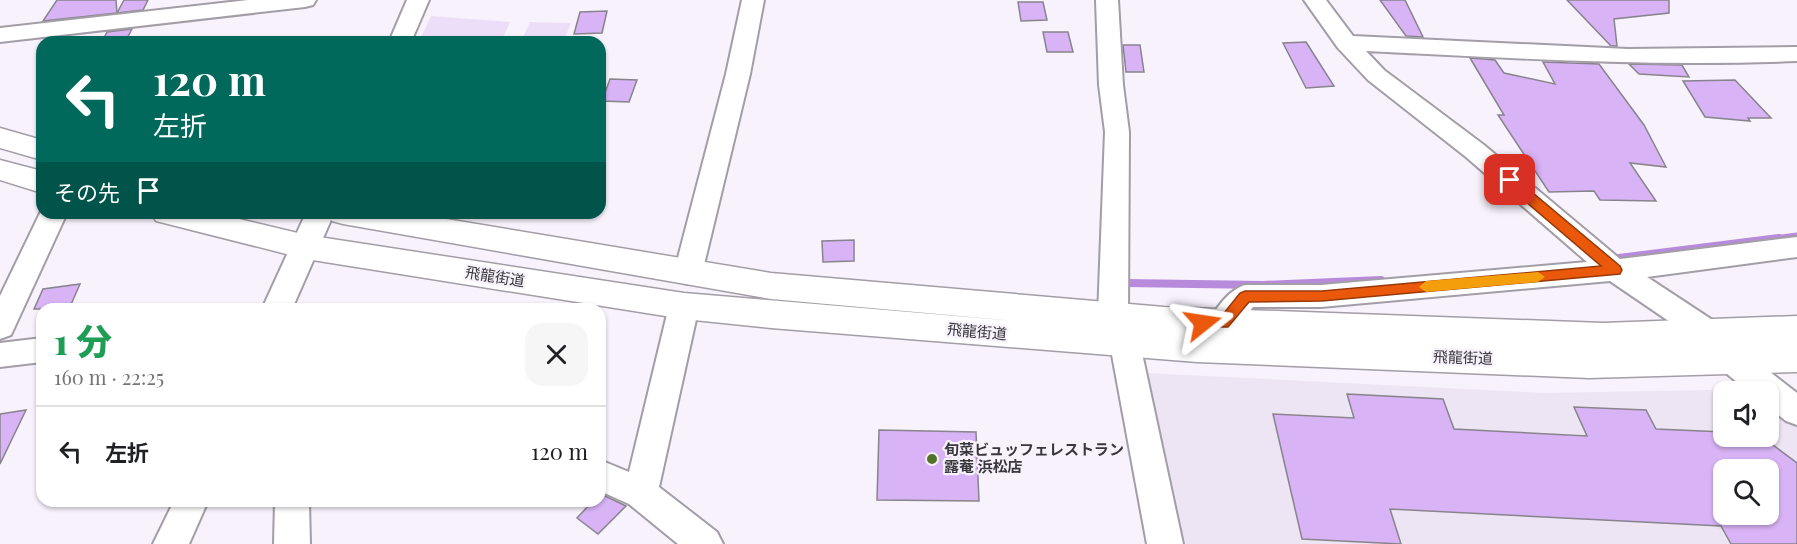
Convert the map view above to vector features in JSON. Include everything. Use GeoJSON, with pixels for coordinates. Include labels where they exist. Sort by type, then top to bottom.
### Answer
{"type":"FeatureCollection","features":[{"type":"Feature","properties":{"kind":"highway"},"geometry":{"type":"LineString","coordinates":[[0,138],[36,148]]}},
{"type":"Feature","properties":{"kind":"highway"},"geometry":{"type":"LineString","coordinates":[[0,170],[36,180]]}},
{"type":"Feature","properties":{"kind":"highway","name":"飛龍街道"},"geometry":{"type":"LineString","coordinates":[[192,219],[306,247],[686,289],[1119,330],[1589,363],[1797,358]]}},
{"type":"Feature","properties":{"kind":"highway","name":"飛龍街道"},"geometry":{"type":"LineString","coordinates":[[370,219],[686,289]]}},
{"type":"Feature","properties":{"kind":"highway","name":"飛龍街道"},"geometry":{"type":"LineString","coordinates":[[1119,330],[1164,321],[1604,337],[1797,330]]}},
{"type":"Feature","properties":{"kind":"street"},"geometry":{"type":"LineString","coordinates":[[0,35],[158,9],[305,0]]}},
{"type":"Feature","properties":{"kind":"street"},"geometry":{"type":"LineString","coordinates":[[403,36],[418,0]]}},
{"type":"Feature","properties":{"kind":"street"},"geometry":{"type":"LineString","coordinates":[[641,493],[672,366],[686,289],[738,74],[753,0]]}},
{"type":"Feature","properties":{"kind":"street"},"geometry":{"type":"LineString","coordinates":[[1107,0],[1116,132],[1119,330],[1165,544]]}},
{"type":"Feature","properties":{"kind":"street"},"geometry":{"type":"LineString","coordinates":[[1314,0],[1346,43],[1376,75],[1475,151],[1615,270],[1708,333]]}},
{"type":"Feature","properties":{"kind":"street"},"geometry":{"type":"LineString","coordinates":[[144,36],[158,9]]}},
{"type":"Feature","properties":{"kind":"street"},"geometry":{"type":"LineString","coordinates":[[1346,43],[1527,52],[1736,58],[1797,54]]}},
{"type":"Feature","properties":{"kind":"street"},"geometry":{"type":"LineString","coordinates":[[0,327],[50,219]]}},
{"type":"Feature","properties":{"kind":"street"},"geometry":{"type":"LineString","coordinates":[[280,303],[318,219]]}},
{"type":"Feature","properties":{"kind":"street"},"geometry":{"type":"LineString","coordinates":[[1223,323],[1245,296],[1322,296],[1615,270],[1797,247]]}},
{"type":"Feature","properties":{"kind":"street"},"geometry":{"type":"LineString","coordinates":[[0,355],[36,351]]}},
{"type":"Feature","properties":{"kind":"street"},"geometry":{"type":"LineString","coordinates":[[1732,360],[1797,411]]}},
{"type":"Feature","properties":{"kind":"street"},"geometry":{"type":"LineString","coordinates":[[606,478],[641,493],[705,544]]}},
{"type":"Feature","properties":{"kind":"street"},"geometry":{"type":"LineString","coordinates":[[171,544],[188,507]]}},
{"type":"Feature","properties":{"kind":"street"},"geometry":{"type":"LineString","coordinates":[[292,507],[292,544]]}},
{"type":"Feature","properties":{"kind":"shaded area"},"geometry":{"type":"Polygon","coordinates":[[[431,16],[510,22],[504,36],[422,36],[431,16]]]}},
{"type":"Feature","properties":{"kind":"shaded area"},"geometry":{"type":"Polygon","coordinates":[[[530,22],[571,23],[566,36],[524,36],[530,22]]]}},
{"type":"Feature","properties":{"kind":"shaded area"},"geometry":{"type":"Polygon","coordinates":[[[1145,373],[1545,393],[1713,390],[1713,447],[1779,447],[1779,404],[1797,419],[1797,544],[1177,544],[1145,373]]]}},
{"type":"Feature","properties":{"kind":"building"},"geometry":{"type":"Polygon","coordinates":[[[57,0],[116,0],[117,13],[43,21],[57,0]]]}},
{"type":"Feature","properties":{"kind":"building"},"geometry":{"type":"Polygon","coordinates":[[[124,0],[148,0],[143,10],[117,13],[124,0]]]}},
{"type":"Feature","properties":{"kind":"building"},"geometry":{"type":"Polygon","coordinates":[[[1380,0],[1405,0],[1423,37],[1406,36],[1380,0]]]}},
{"type":"Feature","properties":{"kind":"building"},"geometry":{"type":"Polygon","coordinates":[[[1567,0],[1669,0],[1669,13],[1614,19],[1617,46],[1611,46],[1567,0]]]}},
{"type":"Feature","properties":{"kind":"building"},"geometry":{"type":"Polygon","coordinates":[[[1018,2],[1043,2],[1047,20],[1021,21],[1018,2]]]}},
{"type":"Feature","properties":{"kind":"building"},"geometry":{"type":"Polygon","coordinates":[[[607,11],[602,33],[574,34],[580,12],[607,11]]]}},
{"type":"Feature","properties":{"kind":"building"},"geometry":{"type":"Polygon","coordinates":[[[132,29],[128,36],[105,36],[107,32],[132,29]]]}},
{"type":"Feature","properties":{"kind":"building"},"geometry":{"type":"Polygon","coordinates":[[[1043,32],[1068,32],[1073,52],[1047,52],[1043,32]]]}},
{"type":"Feature","properties":{"kind":"building"},"geometry":{"type":"Polygon","coordinates":[[[1306,42],[1334,86],[1306,88],[1283,43],[1306,42]]]}},
{"type":"Feature","properties":{"kind":"building"},"geometry":{"type":"Polygon","coordinates":[[[1123,45],[1140,45],[1144,72],[1126,72],[1123,45]]]}},
{"type":"Feature","properties":{"kind":"building"},"geometry":{"type":"Polygon","coordinates":[[[1470,58],[1495,60],[1504,73],[1555,84],[1543,62],[1599,64],[1644,125],[1666,167],[1630,163],[1656,201],[1600,200],[1594,191],[1549,192],[1498,115],[1504,115],[1470,58]]]}},
{"type":"Feature","properties":{"kind":"building"},"geometry":{"type":"Polygon","coordinates":[[[1629,64],[1682,65],[1689,77],[1639,74],[1629,64]]]}},
{"type":"Feature","properties":{"kind":"building"},"geometry":{"type":"Polygon","coordinates":[[[610,79],[637,80],[629,102],[606,101],[606,90],[610,79]]]}},
{"type":"Feature","properties":{"kind":"building"},"geometry":{"type":"Polygon","coordinates":[[[1735,80],[1771,118],[1748,118],[1750,121],[1705,117],[1683,81],[1735,80]]]}},
{"type":"Feature","properties":{"kind":"building"},"geometry":{"type":"Polygon","coordinates":[[[854,240],[854,261],[823,262],[822,241],[854,240]]]}},
{"type":"Feature","properties":{"kind":"building"},"geometry":{"type":"Polygon","coordinates":[[[80,284],[72,303],[37,303],[43,289],[80,284]]]}},
{"type":"Feature","properties":{"kind":"building"},"geometry":{"type":"Polygon","coordinates":[[[1347,394],[1443,399],[1454,429],[1587,436],[1574,407],[1646,410],[1656,429],[1713,432],[1713,447],[1776,447],[1797,463],[1797,544],[1731,544],[1721,526],[1390,509],[1401,544],[1302,539],[1273,414],[1354,418],[1347,394]]]}},
{"type":"Feature","properties":{"kind":"building"},"geometry":{"type":"Polygon","coordinates":[[[26,410],[0,464],[0,414],[26,410]]]}},
{"type":"Feature","properties":{"kind":"building"},"geometry":{"type":"Polygon","coordinates":[[[879,430],[976,432],[979,501],[877,500],[879,430]]]}},
{"type":"Feature","properties":{"kind":"building"},"geometry":{"type":"Polygon","coordinates":[[[606,496],[626,506],[598,534],[577,518],[587,507],[606,507],[606,496]]]}},
{"type":"Feature","properties":{"kind":"waterway"},"geometry":{"type":"LineString","coordinates":[[1767,240],[1797,236]]}},
{"type":"Feature","properties":{"kind":"waterway"},"geometry":{"type":"LineString","coordinates":[[1611,259],[1779,238]]}},
{"type":"Feature","properties":{"kind":"waterway"},"geometry":{"type":"LineString","coordinates":[[1125,283],[1263,285],[1381,280]]}},
{"type":"Feature","properties":{"kind":"slow traffic"},"geometry":{"type":"LineString","coordinates":[[1426,287],[1538,277]]}},
{"type":"Feature","properties":{"kind":"place","name":"旬菜ビュッフェレストラン 露菴 浜松店"},"geometry":{"type":"Point","coordinates":[932,459]}},
{"type":"Feature","properties":{"kind":"route"},"geometry":{"type":"LineString","coordinates":[[1203,323],[1223,323],[1245,296],[1322,296],[1615,270],[1510,180]]}}]}
